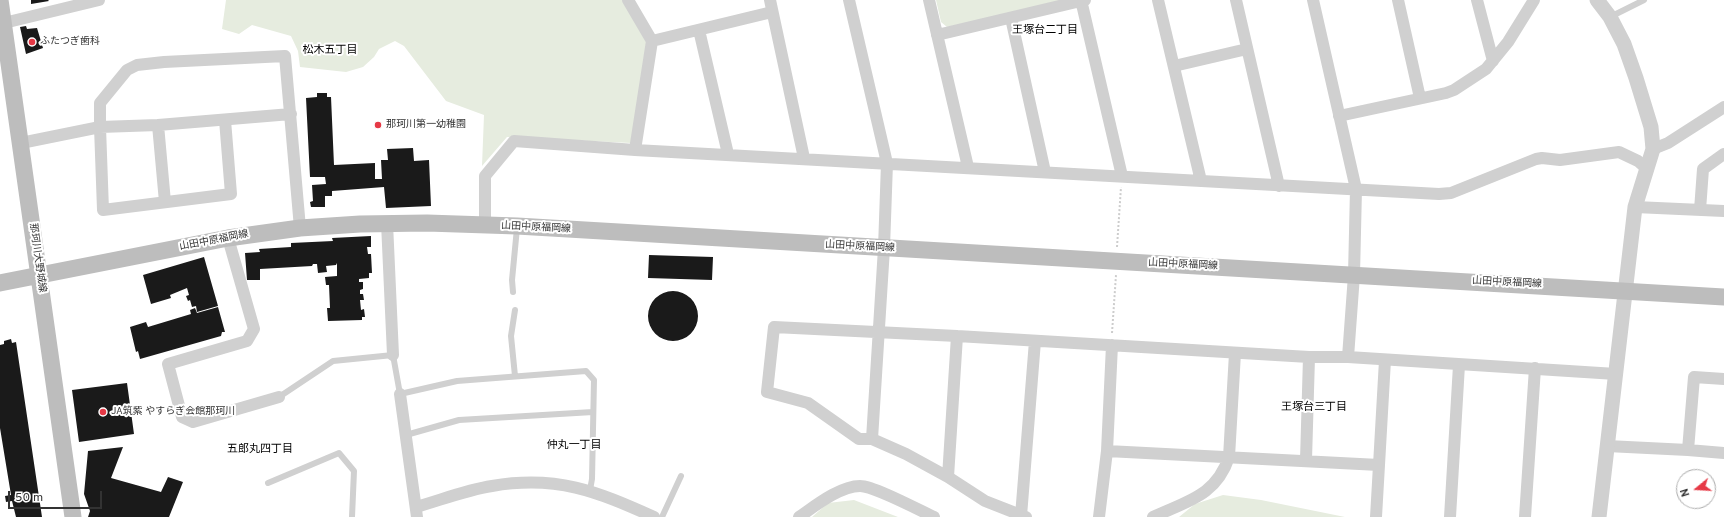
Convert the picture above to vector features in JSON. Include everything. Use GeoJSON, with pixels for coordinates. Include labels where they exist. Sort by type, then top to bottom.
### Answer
{"type":"FeatureCollection","features":[{"type":"Feature","properties":{"kind":"main road","name":"那珂川大野城線"},"geometry":{"type":"LineString","coordinates":[[0,0],[73,517]]}},
{"type":"Feature","properties":{"kind":"main road","name":"山田中原福岡線"},"geometry":{"type":"LineString","coordinates":[[0,283],[228,238],[300,228],[387,223],[427,223],[517,226],[1724,297]]}},
{"type":"Feature","properties":{"kind":"street"},"geometry":{"type":"LineString","coordinates":[[4,23],[99,0]]}},
{"type":"Feature","properties":{"kind":"street"},"geometry":{"type":"LineString","coordinates":[[628,0],[652,41],[634,150]]}},
{"type":"Feature","properties":{"kind":"street"},"geometry":{"type":"LineString","coordinates":[[770,0],[804,158]]}},
{"type":"Feature","properties":{"kind":"street"},"geometry":{"type":"LineString","coordinates":[[849,0],[887,163],[884,248],[872,438]]}},
{"type":"Feature","properties":{"kind":"street"},"geometry":{"type":"LineString","coordinates":[[930,0],[968,167]]}},
{"type":"Feature","properties":{"kind":"street"},"geometry":{"type":"LineString","coordinates":[[937,35],[1082,0],[1122,176]]}},
{"type":"Feature","properties":{"kind":"street"},"geometry":{"type":"LineString","coordinates":[[1158,0],[1201,180]]}},
{"type":"Feature","properties":{"kind":"street"},"geometry":{"type":"LineString","coordinates":[[1236,0],[1278,186]]}},
{"type":"Feature","properties":{"kind":"street"},"geometry":{"type":"LineString","coordinates":[[1313,0],[1356,189],[1354,275],[1348,357]]}},
{"type":"Feature","properties":{"kind":"street"},"geometry":{"type":"LineString","coordinates":[[1398,0],[1420,98]]}},
{"type":"Feature","properties":{"kind":"street"},"geometry":{"type":"LineString","coordinates":[[1477,0],[1493,61]]}},
{"type":"Feature","properties":{"kind":"street"},"geometry":{"type":"LineString","coordinates":[[1339,116],[1454,90],[1486,70],[1508,42],[1534,0]]}},
{"type":"Feature","properties":{"kind":"street"},"geometry":{"type":"LineString","coordinates":[[1597,0],[1610,17],[1624,44],[1636,78],[1650,127],[1653,149],[1635,207],[1599,517]]}},
{"type":"Feature","properties":{"kind":"street"},"geometry":{"type":"LineString","coordinates":[[652,41],[772,12]]}},
{"type":"Feature","properties":{"kind":"street"},"geometry":{"type":"LineString","coordinates":[[1010,18],[1045,172]]}},
{"type":"Feature","properties":{"kind":"street"},"geometry":{"type":"LineString","coordinates":[[699,30],[728,154]]}},
{"type":"Feature","properties":{"kind":"street"},"geometry":{"type":"LineString","coordinates":[[1174,66],[1247,49]]}},
{"type":"Feature","properties":{"kind":"street"},"geometry":{"type":"LineString","coordinates":[[226,120],[231,194],[103,210],[100,103],[127,70],[137,65],[164,62],[285,56],[300,228]]}},
{"type":"Feature","properties":{"kind":"street"},"geometry":{"type":"LineString","coordinates":[[1653,149],[1668,143],[1724,107]]}},
{"type":"Feature","properties":{"kind":"street"},"geometry":{"type":"LineString","coordinates":[[20,144],[100,127],[158,125],[290,114]]}},
{"type":"Feature","properties":{"kind":"street"},"geometry":{"type":"LineString","coordinates":[[158,125],[165,202]]}},
{"type":"Feature","properties":{"kind":"street"},"geometry":{"type":"LineString","coordinates":[[485,225],[485,176],[514,141],[634,150],[968,167],[1425,194],[1451,193],[1536,159],[1542,158],[1560,160],[1619,152],[1638,161],[1646,168]]}},
{"type":"Feature","properties":{"kind":"street"},"geometry":{"type":"LineString","coordinates":[[1700,210],[1703,169],[1724,154]]}},
{"type":"Feature","properties":{"kind":"street"},"geometry":{"type":"LineString","coordinates":[[1635,207],[1724,211]]}},
{"type":"Feature","properties":{"kind":"street"},"geometry":{"type":"LineString","coordinates":[[387,223],[393,355]]}},
{"type":"Feature","properties":{"kind":"street"},"geometry":{"type":"LineString","coordinates":[[228,238],[254,329],[247,341],[168,364],[182,418],[193,422],[279,397]]}},
{"type":"Feature","properties":{"kind":"street"},"geometry":{"type":"LineString","coordinates":[[1035,341],[1024,516],[985,501],[948,477],[906,454],[872,438],[859,439],[808,403],[767,392],[774,327],[957,336],[1309,357],[1348,357],[1616,374]]}},
{"type":"Feature","properties":{"kind":"street"},"geometry":{"type":"LineString","coordinates":[[948,477],[957,336]]}},
{"type":"Feature","properties":{"kind":"street"},"geometry":{"type":"LineString","coordinates":[[1099,517],[1107,451],[1112,345]]}},
{"type":"Feature","properties":{"kind":"street"},"geometry":{"type":"LineString","coordinates":[[1153,517],[1206,492],[1213,486],[1225,470],[1229,457],[1235,353]]}},
{"type":"Feature","properties":{"kind":"street"},"geometry":{"type":"LineString","coordinates":[[1306,460],[1309,357]]}},
{"type":"Feature","properties":{"kind":"street"},"geometry":{"type":"LineString","coordinates":[[1376,517],[1385,360]]}},
{"type":"Feature","properties":{"kind":"street"},"geometry":{"type":"LineString","coordinates":[[1450,517],[1459,365]]}},
{"type":"Feature","properties":{"kind":"street"},"geometry":{"type":"LineString","coordinates":[[1525,517],[1535,368]]}},
{"type":"Feature","properties":{"kind":"street"},"geometry":{"type":"LineString","coordinates":[[1688,450],[1694,377],[1724,379]]}},
{"type":"Feature","properties":{"kind":"street"},"geometry":{"type":"LineString","coordinates":[[400,394],[416,512],[491,486],[542,481],[565,484],[590,490],[654,517]]}},
{"type":"Feature","properties":{"kind":"street"},"geometry":{"type":"LineString","coordinates":[[1607,446],[1724,453]]}},
{"type":"Feature","properties":{"kind":"street"},"geometry":{"type":"LineString","coordinates":[[1107,451],[1306,460],[1379,465]]}},
{"type":"Feature","properties":{"kind":"street"},"geometry":{"type":"LineString","coordinates":[[800,517],[822,502],[844,490],[860,486],[873,489],[934,517]]}},
{"type":"Feature","properties":{"kind":"lane"},"geometry":{"type":"LineString","coordinates":[[1610,17],[1644,0]]}},
{"type":"Feature","properties":{"kind":"lane"},"geometry":{"type":"LineString","coordinates":[[513,292],[512,280],[517,226]]}},
{"type":"Feature","properties":{"kind":"lane"},"geometry":{"type":"LineString","coordinates":[[515,310],[511,336],[515,376]]}},
{"type":"Feature","properties":{"kind":"lane"},"geometry":{"type":"LineString","coordinates":[[279,397],[333,361],[393,355],[400,394],[457,381],[586,372],[594,380],[592,479],[590,490]]}},
{"type":"Feature","properties":{"kind":"lane"},"geometry":{"type":"LineString","coordinates":[[406,435],[459,420],[593,412]]}},
{"type":"Feature","properties":{"kind":"lane"},"geometry":{"type":"LineString","coordinates":[[268,483],[339,454],[354,471],[352,517]]}},
{"type":"Feature","properties":{"kind":"lane"},"geometry":{"type":"LineString","coordinates":[[662,517],[681,476]]}},
{"type":"Feature","properties":{"kind":"shaded area"},"geometry":{"type":"Polygon","coordinates":[[[226,0],[622,0],[647,38],[631,143],[507,137],[482,166],[484,115],[446,101],[404,46],[395,41],[379,49],[374,57],[363,67],[346,72],[300,67],[298,51],[291,36],[252,25],[239,34],[222,29],[226,0]]]}},
{"type":"Feature","properties":{"kind":"shaded area"},"geometry":{"type":"Polygon","coordinates":[[[936,0],[1065,0],[947,27],[941,22],[936,0]]]}},
{"type":"Feature","properties":{"kind":"shaded area"},"geometry":{"type":"Polygon","coordinates":[[[1223,495],[1261,500],[1345,517],[1179,517],[1195,504],[1223,495]]]}},
{"type":"Feature","properties":{"kind":"shaded area"},"geometry":{"type":"Polygon","coordinates":[[[854,500],[898,517],[812,517],[828,503],[854,500]]]}},
{"type":"Feature","properties":{"kind":"building"},"geometry":{"type":"Polygon","coordinates":[[[31,0],[48,0],[49,1],[31,4],[31,0]]]}},
{"type":"Feature","properties":{"kind":"building","name":"ふたつぎ歯科"},"geometry":{"type":"Polygon","coordinates":[[[26,26],[27,29],[37,28],[43,48],[26,54],[20,27],[26,26]]]}},
{"type":"Feature","properties":{"kind":"building"},"geometry":{"type":"Polygon","coordinates":[[[317,93],[327,93],[327,97],[331,97],[334,165],[375,163],[375,179],[382,179],[381,160],[388,160],[387,149],[413,148],[414,161],[429,160],[431,206],[386,208],[384,187],[332,191],[332,196],[325,196],[325,207],[311,207],[310,202],[313,201],[312,185],[326,184],[325,177],[310,177],[306,98],[317,97],[317,93]]]}},
{"type":"Feature","properties":{"kind":"building"},"geometry":{"type":"Polygon","coordinates":[[[371,236],[371,247],[367,247],[368,254],[371,254],[372,273],[369,273],[369,278],[359,279],[359,282],[363,282],[363,289],[360,290],[360,294],[363,294],[364,300],[360,300],[361,310],[364,309],[365,317],[362,317],[362,320],[328,321],[327,308],[330,308],[329,285],[326,285],[325,277],[337,276],[337,263],[336,265],[326,266],[327,272],[318,273],[317,264],[313,264],[312,266],[260,269],[260,280],[247,280],[245,253],[260,252],[259,249],[291,247],[291,243],[333,241],[332,238],[371,236]]]}},
{"type":"Feature","properties":{"kind":"building"},"geometry":{"type":"Polygon","coordinates":[[[649,255],[713,257],[712,280],[648,278],[649,255]]]}},
{"type":"Feature","properties":{"kind":"building"},"geometry":{"type":"Polygon","coordinates":[[[204,257],[218,306],[197,312],[196,306],[192,307],[190,300],[188,301],[186,296],[189,295],[187,288],[170,295],[171,298],[151,304],[143,275],[204,257]]]}},
{"type":"Feature","properties":{"kind":"building"},"geometry":{"type":"Polygon","coordinates":[[[668,291],[678,291],[691,298],[698,311],[698,321],[691,334],[678,341],[668,341],[659,337],[652,330],[648,321],[648,311],[652,302],[659,295],[668,291]]]}},
{"type":"Feature","properties":{"kind":"building"},"geometry":{"type":"Polygon","coordinates":[[[218,307],[225,332],[222,332],[221,336],[140,359],[138,351],[136,352],[130,327],[146,322],[148,327],[191,314],[190,310],[195,308],[197,313],[218,307]]]}},
{"type":"Feature","properties":{"kind":"building"},"geometry":{"type":"Polygon","coordinates":[[[11,339],[12,343],[16,342],[42,517],[16,517],[12,501],[6,502],[5,496],[11,495],[0,428],[0,345],[4,344],[4,341],[11,339]]]}},
{"type":"Feature","properties":{"kind":"building","name":"JA筑紫 やすらぎ会館那珂川"},"geometry":{"type":"Polygon","coordinates":[[[127,383],[134,434],[79,442],[72,390],[127,383]]]}},
{"type":"Feature","properties":{"kind":"building"},"geometry":{"type":"Polygon","coordinates":[[[123,447],[111,478],[161,492],[168,477],[183,482],[169,517],[88,517],[90,511],[84,494],[88,451],[123,447]]]}},
{"type":"Feature","properties":{"kind":"place","name":"ふたつぎ歯科"},"geometry":{"type":"Point","coordinates":[32,42]}},
{"type":"Feature","properties":{"kind":"place","name":"那珂川第一幼稚園"},"geometry":{"type":"Point","coordinates":[378,125]}},
{"type":"Feature","properties":{"kind":"place","name":"JA筑紫 やすらぎ会館那珂川"},"geometry":{"type":"Point","coordinates":[103,412]}},
{"type":"Feature","properties":{"kind":"district","name":"王塚台二丁目"},"geometry":{"type":"Point","coordinates":[1045,31]}},
{"type":"Feature","properties":{"kind":"district","name":"松木五丁目"},"geometry":{"type":"Point","coordinates":[330,51]}},
{"type":"Feature","properties":{"kind":"district","name":"王塚台三丁目"},"geometry":{"type":"Point","coordinates":[1314,408]}},
{"type":"Feature","properties":{"kind":"district","name":"仲丸一丁目"},"geometry":{"type":"Point","coordinates":[574,446]}},
{"type":"Feature","properties":{"kind":"district","name":"五郎丸四丁目"},"geometry":{"type":"Point","coordinates":[260,450]}}]}
